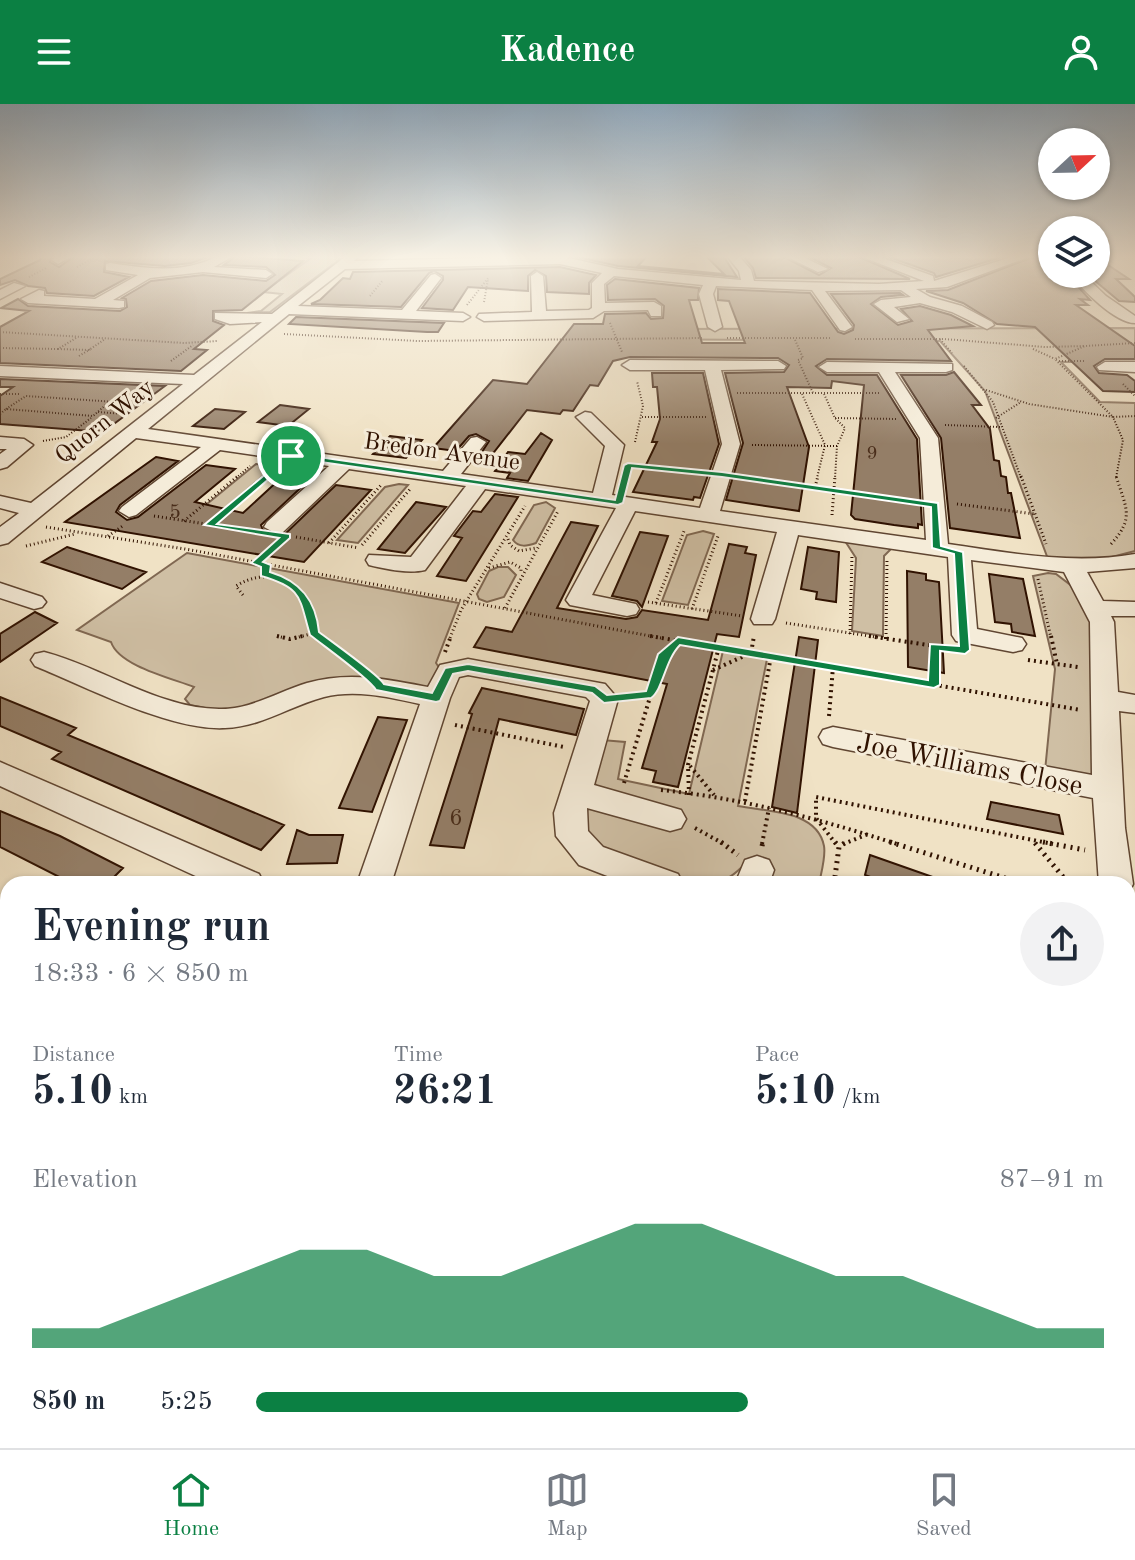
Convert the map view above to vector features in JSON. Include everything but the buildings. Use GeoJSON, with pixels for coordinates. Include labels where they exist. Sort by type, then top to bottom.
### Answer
{"type":"FeatureCollection","features":[{"type":"Feature","properties":{"kind":"street","name":"Quorn Way"},"geometry":{"type":"LineString","coordinates":[[0,538],[133,432],[252,329],[271,319]]}},
{"type":"Feature","properties":{"kind":"street"},"geometry":{"type":"LineString","coordinates":[[444,319],[462,320]]}},
{"type":"Feature","properties":{"kind":"street"},"geometry":{"type":"LineString","coordinates":[[713,319],[715,327]]}},
{"type":"Feature","properties":{"kind":"street"},"geometry":{"type":"LineString","coordinates":[[839,319],[845,327]]}},
{"type":"Feature","properties":{"kind":"street"},"geometry":{"type":"LineString","coordinates":[[958,322],[982,323],[974,319]]}},
{"type":"Feature","properties":{"kind":"street"},"geometry":{"type":"LineString","coordinates":[[228,329],[252,329]]}},
{"type":"Feature","properties":{"kind":"street"},"geometry":{"type":"LineString","coordinates":[[120,361],[148,363],[131,376]]}},
{"type":"Feature","properties":{"kind":"street"},"geometry":{"type":"LineString","coordinates":[[630,365],[778,366]]}},
{"type":"Feature","properties":{"kind":"street"},"geometry":{"type":"LineString","coordinates":[[708,516],[731,444],[712,365]]}},
{"type":"Feature","properties":{"kind":"street"},"geometry":{"type":"LineString","coordinates":[[827,367],[946,367]]}},
{"type":"Feature","properties":{"kind":"street"},"geometry":{"type":"LineString","coordinates":[[884,367],[929,438],[935,503],[948,550],[965,643],[1020,652]]}},
{"type":"Feature","properties":{"kind":"street"},"geometry":{"type":"LineString","coordinates":[[1105,367],[1135,367]]}},
{"type":"Feature","properties":{"kind":"street"},"geometry":{"type":"LineString","coordinates":[[0,371],[195,380]]}},
{"type":"Feature","properties":{"kind":"street"},"geometry":{"type":"LineString","coordinates":[[585,417],[615,445],[616,450],[601,500]]}},
{"type":"Feature","properties":{"kind":"street"},"geometry":{"type":"LineString","coordinates":[[243,449],[263,431]]}},
{"type":"Feature","properties":{"kind":"street","name":"Bredon Avenue"},"geometry":{"type":"LineString","coordinates":[[133,432],[948,550],[1054,572],[1135,561]]}},
{"type":"Feature","properties":{"kind":"street"},"geometry":{"type":"LineString","coordinates":[[448,478],[477,442]]}},
{"type":"Feature","properties":{"kind":"street"},"geometry":{"type":"LineString","coordinates":[[0,443],[24,445]]}},
{"type":"Feature","properties":{"kind":"street"},"geometry":{"type":"LineString","coordinates":[[129,511],[217,444]]}},
{"type":"Feature","properties":{"kind":"street"},"geometry":{"type":"LineString","coordinates":[[0,463],[24,445]]}},
{"type":"Feature","properties":{"kind":"street"},"geometry":{"type":"LineString","coordinates":[[279,536],[344,463]]}},
{"type":"Feature","properties":{"kind":"street"},"geometry":{"type":"LineString","coordinates":[[368,554],[414,572],[479,483]]}},
{"type":"Feature","properties":{"kind":"street"},"geometry":{"type":"LineString","coordinates":[[0,502],[28,516]]}},
{"type":"Feature","properties":{"kind":"street"},"geometry":{"type":"LineString","coordinates":[[628,504],[578,600],[634,605]]}},
{"type":"Feature","properties":{"kind":"street"},"geometry":{"type":"LineString","coordinates":[[763,619],[789,528]]}},
{"type":"Feature","properties":{"kind":"street"},"geometry":{"type":"LineString","coordinates":[[1054,572],[1096,608],[1102,622],[1107,789],[1119,837],[1117,876]]}},
{"type":"Feature","properties":{"kind":"street"},"geometry":{"type":"LineString","coordinates":[[0,590],[34,602]]}},
{"type":"Feature","properties":{"kind":"street"},"geometry":{"type":"LineString","coordinates":[[1096,608],[1135,609]]}},
{"type":"Feature","properties":{"kind":"street"},"geometry":{"type":"LineString","coordinates":[[44,660],[185,713],[219,719],[250,713],[326,687],[380,687],[436,698]]}},
{"type":"Feature","properties":{"kind":"street"},"geometry":{"type":"LineString","coordinates":[[377,876],[436,698],[449,671],[468,667],[595,690],[604,699],[570,813],[572,836],[591,856],[645,876]]}},
{"type":"Feature","properties":{"kind":"street"},"geometry":{"type":"LineString","coordinates":[[1105,695],[1135,704]]}},
{"type":"Feature","properties":{"kind":"street","name":"Joe Williams Close"},"geometry":{"type":"LineString","coordinates":[[833,737],[1107,789]]}},
{"type":"Feature","properties":{"kind":"street"},"geometry":{"type":"LineString","coordinates":[[0,773],[229,876]]}},
{"type":"Feature","properties":{"kind":"street"},"geometry":{"type":"LineString","coordinates":[[576,790],[599,800],[670,819]]}},
{"type":"Feature","properties":{"kind":"path"},"geometry":{"type":"LineString","coordinates":[[462,320],[463,341]]}},
{"type":"Feature","properties":{"kind":"path"},"geometry":{"type":"LineString","coordinates":[[0,332],[195,343],[252,329],[256,339],[264,333],[463,341],[616,338],[641,391],[642,417],[628,465],[1036,514]]}},
{"type":"Feature","properties":{"kind":"path"},"geometry":{"type":"LineString","coordinates":[[58,349],[78,336]]}},
{"type":"Feature","properties":{"kind":"path"},"geometry":{"type":"LineString","coordinates":[[0,348],[89,350],[107,338]]}},
{"type":"Feature","properties":{"kind":"path"},"geometry":{"type":"LineString","coordinates":[[793,338],[803,358],[798,360],[814,393]]}},
{"type":"Feature","properties":{"kind":"path"},"geometry":{"type":"LineString","coordinates":[[940,339],[986,390],[1036,514],[1054,572],[1057,664]]}},
{"type":"Feature","properties":{"kind":"path"},"geometry":{"type":"LineString","coordinates":[[1023,347],[1056,360],[1098,362],[1105,367]]}},
{"type":"Feature","properties":{"kind":"path"},"geometry":{"type":"LineString","coordinates":[[986,390],[1021,402],[1113,417],[1123,440],[1115,474],[1129,516],[1126,530],[1114,543],[1104,548]]}},
{"type":"Feature","properties":{"kind":"path"},"geometry":{"type":"LineString","coordinates":[[718,393],[902,394]]}},
{"type":"Feature","properties":{"kind":"path"},"geometry":{"type":"LineString","coordinates":[[0,394],[21,394]]}},
{"type":"Feature","properties":{"kind":"path"},"geometry":{"type":"LineString","coordinates":[[802,394],[825,445],[815,487]]}},
{"type":"Feature","properties":{"kind":"path"},"geometry":{"type":"LineString","coordinates":[[824,394],[835,418],[845,428]]}},
{"type":"Feature","properties":{"kind":"path"},"geometry":{"type":"LineString","coordinates":[[24,445],[66,437],[110,401]]}},
{"type":"Feature","properties":{"kind":"path"},"geometry":{"type":"LineString","coordinates":[[996,418],[1021,402]]}},
{"type":"Feature","properties":{"kind":"path"},"geometry":{"type":"LineString","coordinates":[[1,413],[6,409],[93,416]]}},
{"type":"Feature","properties":{"kind":"path"},"geometry":{"type":"LineString","coordinates":[[642,417],[724,418]]}},
{"type":"Feature","properties":{"kind":"path"},"geometry":{"type":"LineString","coordinates":[[835,418],[1000,427]]}},
{"type":"Feature","properties":{"kind":"path"},"geometry":{"type":"LineString","coordinates":[[847,418],[837,446],[835,490],[850,634]]}},
{"type":"Feature","properties":{"kind":"path"},"geometry":{"type":"LineString","coordinates":[[731,444],[837,446]]}},
{"type":"Feature","properties":{"kind":"path"},"geometry":{"type":"LineString","coordinates":[[184,521],[268,452]]}},
{"type":"Feature","properties":{"kind":"path"},"geometry":{"type":"LineString","coordinates":[[209,525],[291,456]]}},
{"type":"Feature","properties":{"kind":"path"},"geometry":{"type":"LineString","coordinates":[[329,543],[394,470]]}},
{"type":"Feature","properties":{"kind":"path"},"geometry":{"type":"LineString","coordinates":[[256,563],[279,536],[329,543],[368,554],[423,474]]}},
{"type":"Feature","properties":{"kind":"path"},"geometry":{"type":"LineString","coordinates":[[449,671],[441,664],[466,602],[535,491]]}},
{"type":"Feature","properties":{"kind":"path"},"geometry":{"type":"LineString","coordinates":[[505,608],[520,575],[567,495]]}},
{"type":"Feature","properties":{"kind":"path"},"geometry":{"type":"LineString","coordinates":[[129,511],[254,531]]}},
{"type":"Feature","properties":{"kind":"path"},"geometry":{"type":"LineString","coordinates":[[108,537],[133,517],[129,511]]}},
{"type":"Feature","properties":{"kind":"path"},"geometry":{"type":"LineString","coordinates":[[28,516],[79,533],[934,685],[1105,695]]}},
{"type":"Feature","properties":{"kind":"path"},"geometry":{"type":"LineString","coordinates":[[656,603],[708,516]]}},
{"type":"Feature","properties":{"kind":"path"},"geometry":{"type":"LineString","coordinates":[[692,609],[708,516]]}},
{"type":"Feature","properties":{"kind":"path"},"geometry":{"type":"LineString","coordinates":[[19,547],[79,533]]}},
{"type":"Feature","properties":{"kind":"path"},"geometry":{"type":"LineString","coordinates":[[508,536],[510,545],[519,551],[540,545]]}},
{"type":"Feature","properties":{"kind":"path"},"geometry":{"type":"LineString","coordinates":[[886,639],[887,558],[903,544]]}},
{"type":"Feature","properties":{"kind":"path"},"geometry":{"type":"LineString","coordinates":[[487,569],[497,563],[511,562],[521,568],[520,575]]}},
{"type":"Feature","properties":{"kind":"path"},"geometry":{"type":"LineString","coordinates":[[265,574],[266,565]]}},
{"type":"Feature","properties":{"kind":"path"},"geometry":{"type":"LineString","coordinates":[[243,595],[236,586],[245,579],[265,574],[287,580],[301,593],[313,616],[314,633],[376,679],[380,687]]}},
{"type":"Feature","properties":{"kind":"path"},"geometry":{"type":"LineString","coordinates":[[634,605],[656,603],[934,646],[965,643]]}},
{"type":"Feature","properties":{"kind":"path"},"geometry":{"type":"LineString","coordinates":[[277,636],[290,639],[314,633]]}},
{"type":"Feature","properties":{"kind":"path"},"geometry":{"type":"LineString","coordinates":[[624,783],[664,654],[678,641]]}},
{"type":"Feature","properties":{"kind":"path"},"geometry":{"type":"LineString","coordinates":[[934,646],[934,685]]}},
{"type":"Feature","properties":{"kind":"path"},"geometry":{"type":"LineString","coordinates":[[689,795],[688,765],[719,647]]}},
{"type":"Feature","properties":{"kind":"path"},"geometry":{"type":"LineString","coordinates":[[1020,652],[1057,664],[1105,695]]}},
{"type":"Feature","properties":{"kind":"path"},"geometry":{"type":"LineString","coordinates":[[713,670],[751,653]]}},
{"type":"Feature","properties":{"kind":"path"},"geometry":{"type":"LineString","coordinates":[[771,656],[745,801],[816,818],[999,876]]}},
{"type":"Feature","properties":{"kind":"path"},"geometry":{"type":"LineString","coordinates":[[833,667],[828,733],[833,737]]}},
{"type":"Feature","properties":{"kind":"path"},"geometry":{"type":"LineString","coordinates":[[604,699],[651,694]]}},
{"type":"Feature","properties":{"kind":"path"},"geometry":{"type":"LineString","coordinates":[[688,765],[714,795]]}},
{"type":"Feature","properties":{"kind":"path"},"geometry":{"type":"LineString","coordinates":[[839,847],[816,818],[816,797],[1077,850],[1119,837]]}},
{"type":"Feature","properties":{"kind":"path"},"geometry":{"type":"LineString","coordinates":[[755,876],[769,808]]}},
{"type":"Feature","properties":{"kind":"path"},"geometry":{"type":"LineString","coordinates":[[670,819],[714,836],[754,876]]}},
{"type":"Feature","properties":{"kind":"path"},"geometry":{"type":"LineString","coordinates":[[836,876],[839,847],[849,839],[869,834]]}},
{"type":"Feature","properties":{"kind":"path"},"geometry":{"type":"LineString","coordinates":[[1034,842],[1062,876]]}},
{"type":"Feature","properties":{"kind":"shaded area"},"geometry":{"type":"Polygon","coordinates":[[[1135,328],[1135,351],[1083,350],[1093,362],[1061,362],[1100,402],[1135,403],[1135,551],[1104,559],[1048,559],[985,391],[940,341],[619,339],[657,329],[1135,328]]]}},
{"type":"Feature","properties":{"kind":"shaded area"},"geometry":{"type":"Polygon","coordinates":[[[256,464],[266,465],[270,470],[210,521],[191,517],[256,464]]]}},
{"type":"Feature","properties":{"kind":"shaded area"},"geometry":{"type":"Polygon","coordinates":[[[408,485],[358,543],[337,540],[385,487],[408,485]]]}},
{"type":"Feature","properties":{"kind":"shaded area"},"geometry":{"type":"Polygon","coordinates":[[[546,502],[555,508],[536,543],[523,546],[515,543],[513,540],[534,505],[546,502]]]}},
{"type":"Feature","properties":{"kind":"shaded area"},"geometry":{"type":"Polygon","coordinates":[[[703,531],[714,534],[688,605],[662,601],[687,535],[703,531]]]}},
{"type":"Feature","properties":{"kind":"shaded area"},"geometry":{"type":"Polygon","coordinates":[[[845,541],[893,547],[884,556],[883,636],[852,631],[856,558],[845,541]]]}},
{"type":"Feature","properties":{"kind":"shaded area"},"geometry":{"type":"Polygon","coordinates":[[[187,553],[459,603],[436,663],[442,672],[432,692],[354,679],[248,708],[220,711],[190,705],[185,699],[194,687],[135,664],[124,658],[111,642],[77,630],[187,553]]]}},
{"type":"Feature","properties":{"kind":"shaded area"},"geometry":{"type":"Polygon","coordinates":[[[508,567],[516,575],[504,597],[487,602],[479,599],[477,594],[489,571],[508,567]]]}},
{"type":"Feature","properties":{"kind":"shaded area"},"geometry":{"type":"Polygon","coordinates":[[[1056,574],[1077,590],[1093,624],[1094,775],[1084,779],[1045,771],[1055,669],[1033,576],[1056,574]]]}},
{"type":"Feature","properties":{"kind":"shaded area"},"geometry":{"type":"Polygon","coordinates":[[[723,651],[767,659],[738,806],[790,815],[812,825],[820,834],[824,846],[821,876],[759,876],[745,864],[731,876],[678,876],[611,852],[589,839],[584,831],[580,815],[589,808],[597,788],[592,776],[602,740],[625,742],[618,779],[689,794],[723,651]]]}},
{"type":"Feature","properties":{"kind":"route"},"geometry":{"type":"LineString","coordinates":[[291,456],[618,503],[628,465],[935,505],[937,548],[959,552],[965,650],[934,646],[934,685],[678,641],[664,654],[651,694],[604,699],[595,690],[468,667],[449,671],[436,698],[380,687],[376,679],[314,633],[313,616],[301,593],[287,580],[265,574],[266,565],[256,563],[286,536],[209,525],[291,456]]}}]}
